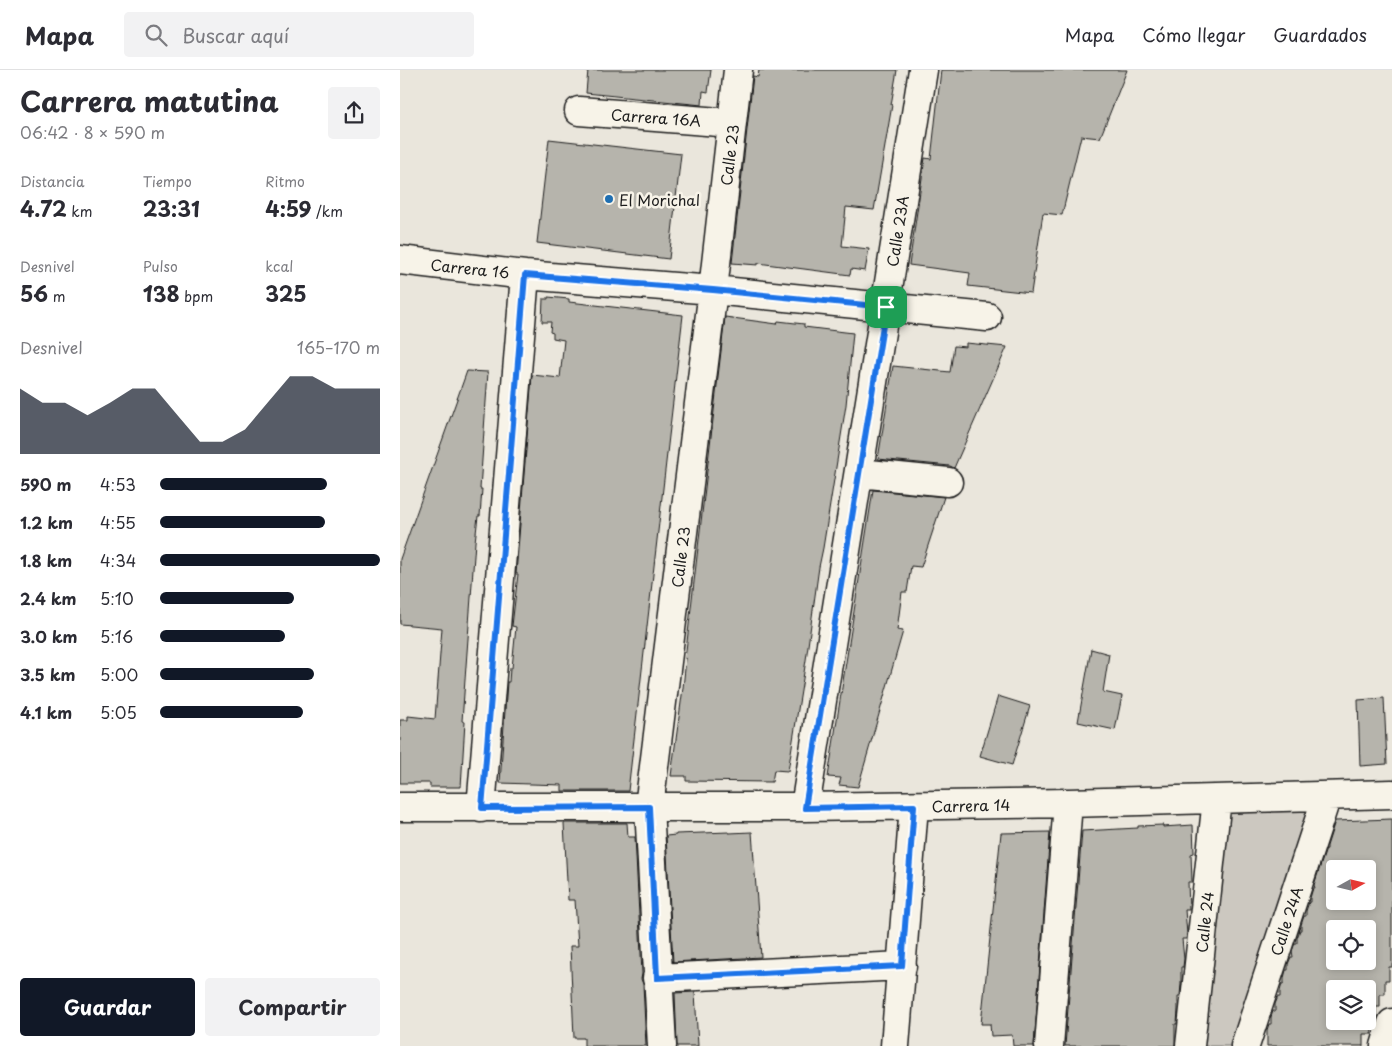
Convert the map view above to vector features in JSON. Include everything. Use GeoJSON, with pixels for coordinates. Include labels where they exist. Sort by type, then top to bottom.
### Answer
{"type":"FeatureCollection","features":[{"type":"Feature","properties":{"kind":"street","name":"Calle 23"},"geometry":{"type":"LineString","coordinates":[[662,1046],[649,807],[713,290],[738,70]]}},
{"type":"Feature","properties":{"kind":"street","name":"Calle 23A"},"geometry":{"type":"LineString","coordinates":[[805,808],[923,70]]}},
{"type":"Feature","properties":{"kind":"street","name":"Carrera 16A"},"geometry":{"type":"LineString","coordinates":[[579,111],[732,123]]}},
{"type":"Feature","properties":{"kind":"street","name":"Carrera 16"},"geometry":{"type":"LineString","coordinates":[[400,260],[525,275],[713,290],[987,317]]}},
{"type":"Feature","properties":{"kind":"street"},"geometry":{"type":"LineString","coordinates":[[482,808],[525,275]]}},
{"type":"Feature","properties":{"kind":"street"},"geometry":{"type":"LineString","coordinates":[[859,473],[948,482]]}},
{"type":"Feature","properties":{"kind":"street","name":"Carrera 14"},"geometry":{"type":"LineString","coordinates":[[400,807],[805,808],[1392,794]]}},
{"type":"Feature","properties":{"kind":"street","name":"Calle 24A"},"geometry":{"type":"LineString","coordinates":[[1245,1046],[1327,796]]}},
{"type":"Feature","properties":{"kind":"street","name":"Calle 24"},"geometry":{"type":"LineString","coordinates":[[1190,1046],[1217,799]]}},
{"type":"Feature","properties":{"kind":"street"},"geometry":{"type":"LineString","coordinates":[[1049,1046],[1068,803]]}},
{"type":"Feature","properties":{"kind":"street"},"geometry":{"type":"LineString","coordinates":[[895,1046],[914,806]]}},
{"type":"Feature","properties":{"kind":"street"},"geometry":{"type":"LineString","coordinates":[[657,978],[902,966]]}},
{"type":"Feature","properties":{"kind":"street"},"geometry":{"type":"LineString","coordinates":[[1385,1046],[1392,1023]]}},
{"type":"Feature","properties":{"kind":"shaded area"},"geometry":{"type":"Polygon","coordinates":[[[1221,807],[1315,807],[1238,1046],[1199,1046],[1221,807]]]}},
{"type":"Feature","properties":{"kind":"building"},"geometry":{"type":"Polygon","coordinates":[[[588,70],[711,70],[708,92],[703,91],[702,105],[586,93],[588,70]]]}},
{"type":"Feature","properties":{"kind":"building"},"geometry":{"type":"Polygon","coordinates":[[[759,70],[897,70],[874,210],[846,207],[842,246],[869,249],[865,271],[851,269],[850,275],[758,263],[758,265],[732,263],[753,76],[758,77],[759,70]]]}},
{"type":"Feature","properties":{"kind":"building"},"geometry":{"type":"Polygon","coordinates":[[[941,70],[1127,70],[1100,138],[1081,136],[1062,215],[1043,213],[1031,293],[968,286],[970,273],[909,265],[925,158],[931,159],[941,70]]]}},
{"type":"Feature","properties":{"kind":"building","name":"El Morichal"},"geometry":{"type":"Polygon","coordinates":[[[549,139],[681,154],[669,259],[537,243],[549,139]]]}},
{"type":"Feature","properties":{"kind":"building"},"geometry":{"type":"Polygon","coordinates":[[[548,297],[569,299],[569,302],[683,315],[628,791],[562,791],[562,785],[500,783],[507,682],[509,682],[510,668],[512,668],[516,627],[512,626],[518,574],[516,574],[532,375],[560,378],[564,340],[553,338],[553,333],[550,332],[551,322],[542,322],[543,299],[548,299],[548,297]]]}},
{"type":"Feature","properties":{"kind":"building"},"geometry":{"type":"Polygon","coordinates":[[[725,317],[777,324],[778,321],[804,324],[804,327],[853,333],[846,405],[788,771],[774,770],[772,782],[686,781],[686,776],[671,776],[683,688],[725,317]]]}},
{"type":"Feature","properties":{"kind":"building"},"geometry":{"type":"Polygon","coordinates":[[[966,343],[1007,347],[954,468],[950,466],[878,459],[893,366],[950,372],[954,346],[966,347],[966,343]]]}},
{"type":"Feature","properties":{"kind":"building"},"geometry":{"type":"Polygon","coordinates":[[[467,371],[488,372],[480,516],[478,516],[475,542],[462,721],[465,722],[461,787],[430,787],[430,783],[400,783],[400,720],[408,720],[408,716],[435,719],[442,628],[400,624],[400,559],[467,371]]]}},
{"type":"Feature","properties":{"kind":"building"},"geometry":{"type":"Polygon","coordinates":[[[873,490],[944,497],[921,567],[911,566],[907,592],[902,592],[897,630],[903,631],[858,787],[839,785],[841,778],[828,777],[873,490]]]}},
{"type":"Feature","properties":{"kind":"building"},"geometry":{"type":"Polygon","coordinates":[[[1091,649],[1109,654],[1103,692],[1122,696],[1115,730],[1078,722],[1091,649]]]}},
{"type":"Feature","properties":{"kind":"building"},"geometry":{"type":"Polygon","coordinates":[[[998,696],[1030,706],[1012,765],[980,756],[998,696]]]}},
{"type":"Feature","properties":{"kind":"building"},"geometry":{"type":"Polygon","coordinates":[[[1384,698],[1387,764],[1360,766],[1358,700],[1384,698]]]}},
{"type":"Feature","properties":{"kind":"building"},"geometry":{"type":"Polygon","coordinates":[[[1392,819],[1392,967],[1389,967],[1389,980],[1385,980],[1385,994],[1380,994],[1380,1007],[1376,1007],[1376,980],[1326,980],[1326,1030],[1372,1030],[1372,1034],[1363,1034],[1363,1046],[1267,1046],[1267,1030],[1269,1024],[1271,1024],[1273,1011],[1275,1011],[1275,1004],[1278,997],[1280,997],[1286,970],[1288,970],[1291,957],[1293,957],[1292,951],[1295,943],[1297,943],[1304,916],[1306,916],[1335,821],[1392,819]]]}},
{"type":"Feature","properties":{"kind":"building"},"geometry":{"type":"Polygon","coordinates":[[[564,823],[627,823],[628,837],[635,837],[646,1046],[584,1046],[584,1038],[574,1038],[570,946],[578,946],[575,900],[568,900],[564,823]]]}},
{"type":"Feature","properties":{"kind":"building"},"geometry":{"type":"Polygon","coordinates":[[[1163,825],[1163,827],[1193,825],[1192,882],[1188,882],[1189,910],[1185,910],[1187,934],[1186,939],[1182,939],[1184,959],[1183,967],[1181,967],[1177,1024],[1175,1024],[1175,1046],[1065,1046],[1082,831],[1163,825]]]}},
{"type":"Feature","properties":{"kind":"building"},"geometry":{"type":"Polygon","coordinates":[[[752,832],[761,957],[673,962],[666,836],[752,832]]]}},
{"type":"Feature","properties":{"kind":"building"},"geometry":{"type":"Polygon","coordinates":[[[1050,832],[1034,1046],[1013,1046],[1012,1035],[991,1036],[990,1024],[981,1024],[1001,833],[1050,832]]]}},
{"type":"Feature","properties":{"kind":"building"},"geometry":{"type":"Polygon","coordinates":[[[695,992],[698,1046],[677,1046],[675,993],[695,992]]]}},
{"type":"Feature","properties":{"kind":"place","name":"El Morichal"},"geometry":{"type":"Point","coordinates":[609,199]}},
{"type":"Feature","properties":{"kind":"route"},"geometry":{"type":"LineString","coordinates":[[525,275],[713,290],[886,307],[805,808],[914,806],[902,966],[657,978],[649,807],[482,808],[525,275]]}}]}
